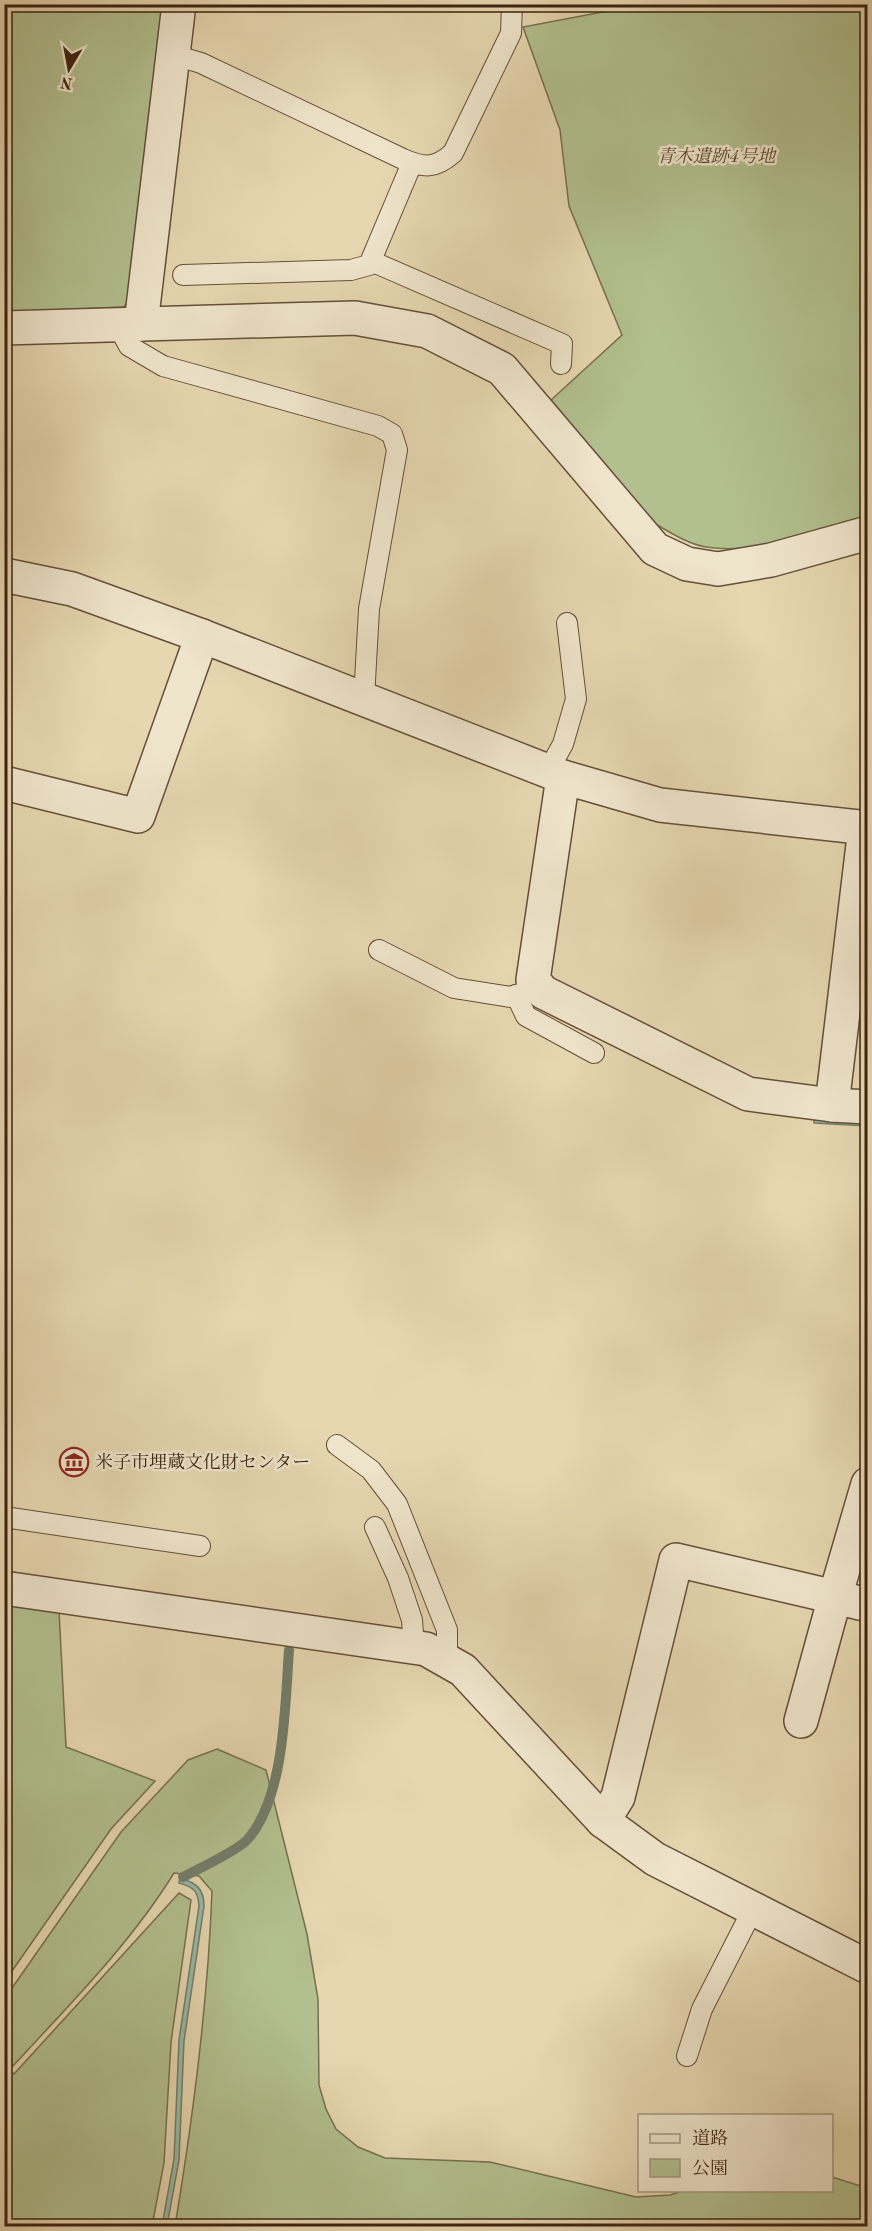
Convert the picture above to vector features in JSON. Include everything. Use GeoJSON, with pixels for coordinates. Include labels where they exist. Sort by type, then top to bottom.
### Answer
{"type":"FeatureCollection","features":[{"type":"Feature","properties":{"kind":"street"},"geometry":{"type":"LineString","coordinates":[[129,324],[174,55],[179,4]]}},
{"type":"Feature","properties":{"kind":"street"},"geometry":{"type":"LineString","coordinates":[[4,327],[355,318],[427,331],[502,369],[655,549],[687,564],[718,569],[771,560],[867,533]]}},
{"type":"Feature","properties":{"kind":"street"},"geometry":{"type":"LineString","coordinates":[[4,575],[72,589],[202,636],[556,774],[660,805],[866,828],[832,1105]]}},
{"type":"Feature","properties":{"kind":"street"},"geometry":{"type":"LineString","coordinates":[[4,783],[138,816],[202,636]]}},
{"type":"Feature","properties":{"kind":"street"},"geometry":{"type":"LineString","coordinates":[[556,774],[532,980],[526,990],[543,992],[748,1094],[832,1105],[867,1107]]}},
{"type":"Feature","properties":{"kind":"street"},"geometry":{"type":"LineString","coordinates":[[801,1721],[867,1484]]}},
{"type":"Feature","properties":{"kind":"street"},"geometry":{"type":"LineString","coordinates":[[603,1821],[618,1797],[676,1560],[867,1605]]}},
{"type":"Feature","properties":{"kind":"street"},"geometry":{"type":"LineString","coordinates":[[4,1588],[426,1649],[463,1670],[603,1821],[655,1859],[867,1967]]}},
{"type":"Feature","properties":{"kind":"lane"},"geometry":{"type":"LineString","coordinates":[[174,55],[201,63],[412,163],[436,165],[453,153],[511,33],[512,4]]}},
{"type":"Feature","properties":{"kind":"lane"},"geometry":{"type":"LineString","coordinates":[[183,275],[351,270],[369,265],[412,163]]}},
{"type":"Feature","properties":{"kind":"lane"},"geometry":{"type":"LineString","coordinates":[[371,261],[562,344],[561,364]]}},
{"type":"Feature","properties":{"kind":"lane"},"geometry":{"type":"LineString","coordinates":[[129,324],[129,346],[163,366],[378,426],[392,434],[396,450],[369,609],[364,699]]}},
{"type":"Feature","properties":{"kind":"lane"},"geometry":{"type":"LineString","coordinates":[[556,774],[576,699],[567,623]]}},
{"type":"Feature","properties":{"kind":"lane"},"geometry":{"type":"LineString","coordinates":[[379,950],[454,988],[510,997],[526,990],[526,1016],[594,1053]]}},
{"type":"Feature","properties":{"kind":"lane"},"geometry":{"type":"LineString","coordinates":[[337,1445],[371,1470],[397,1504],[447,1630],[447,1661]]}},
{"type":"Feature","properties":{"kind":"lane"},"geometry":{"type":"LineString","coordinates":[[4,1517],[200,1546]]}},
{"type":"Feature","properties":{"kind":"lane"},"geometry":{"type":"LineString","coordinates":[[375,1527],[398,1578],[412,1620],[414,1647]]}},
{"type":"Feature","properties":{"kind":"lane"},"geometry":{"type":"LineString","coordinates":[[687,2056],[702,2008],[753,1909]]}},
{"type":"Feature","properties":{"kind":"green space"},"geometry":{"type":"Polygon","coordinates":[[[4,5],[170,5],[132,294],[124,307],[5,312],[4,5]]]}},
{"type":"Feature","properties":{"kind":"green space","name":"青木遺跡4号地"},"geometry":{"type":"Polygon","coordinates":[[[628,5],[867,5],[867,517],[767,545],[726,549],[692,543],[652,522],[551,400],[622,335],[569,206],[560,130],[523,27],[613,10],[628,5]]]}},
{"type":"Feature","properties":{"kind":"green space"},"geometry":{"type":"Polygon","coordinates":[[[5,1604],[59,1611],[66,1747],[155,1781],[111,1829],[5,1981],[5,1604]]]}},
{"type":"Feature","properties":{"kind":"green space"},"geometry":{"type":"Polygon","coordinates":[[[217,1749],[266,1770],[307,1934],[318,1999],[319,2085],[326,2109],[336,2129],[358,2147],[385,2158],[490,2162],[636,2197],[670,2195],[679,2192],[833,2192],[833,2177],[867,2188],[867,2226],[175,2226],[199,2059],[212,1891],[199,1876],[174,1873],[119,1949],[13,2066],[5,2058],[5,1998],[121,1832],[188,1760],[217,1749]]]}},
{"type":"Feature","properties":{"kind":"green space"},"geometry":{"type":"Polygon","coordinates":[[[179,1893],[191,1900],[171,2042],[164,2163],[152,2226],[5,2226],[4,2068],[14,2074],[179,1893]]]}},
{"type":"Feature","properties":{"kind":"shaded area"},"geometry":{"type":"Polygon","coordinates":[[[814,1118],[867,1122],[867,1126],[814,1123],[814,1118]]]}},
{"type":"Feature","properties":{"kind":"shaded area"},"geometry":{"type":"Polygon","coordinates":[[[180,1878],[198,1887],[204,1906],[184,2041],[179,2160],[167,2226],[162,2226],[174,2159],[179,2040],[199,1906],[196,1893],[192,1888],[179,1883],[180,1878]]]}},
{"type":"Feature","properties":{"kind":"waterway"},"geometry":{"type":"LineString","coordinates":[[183,1877],[242,1844],[260,1822],[269,1800],[281,1750],[289,1650]]}},
{"type":"Feature","properties":{"kind":"place","name":"米子市埋蔵文化財センター"},"geometry":{"type":"Point","coordinates":[74,1462]}}]}
